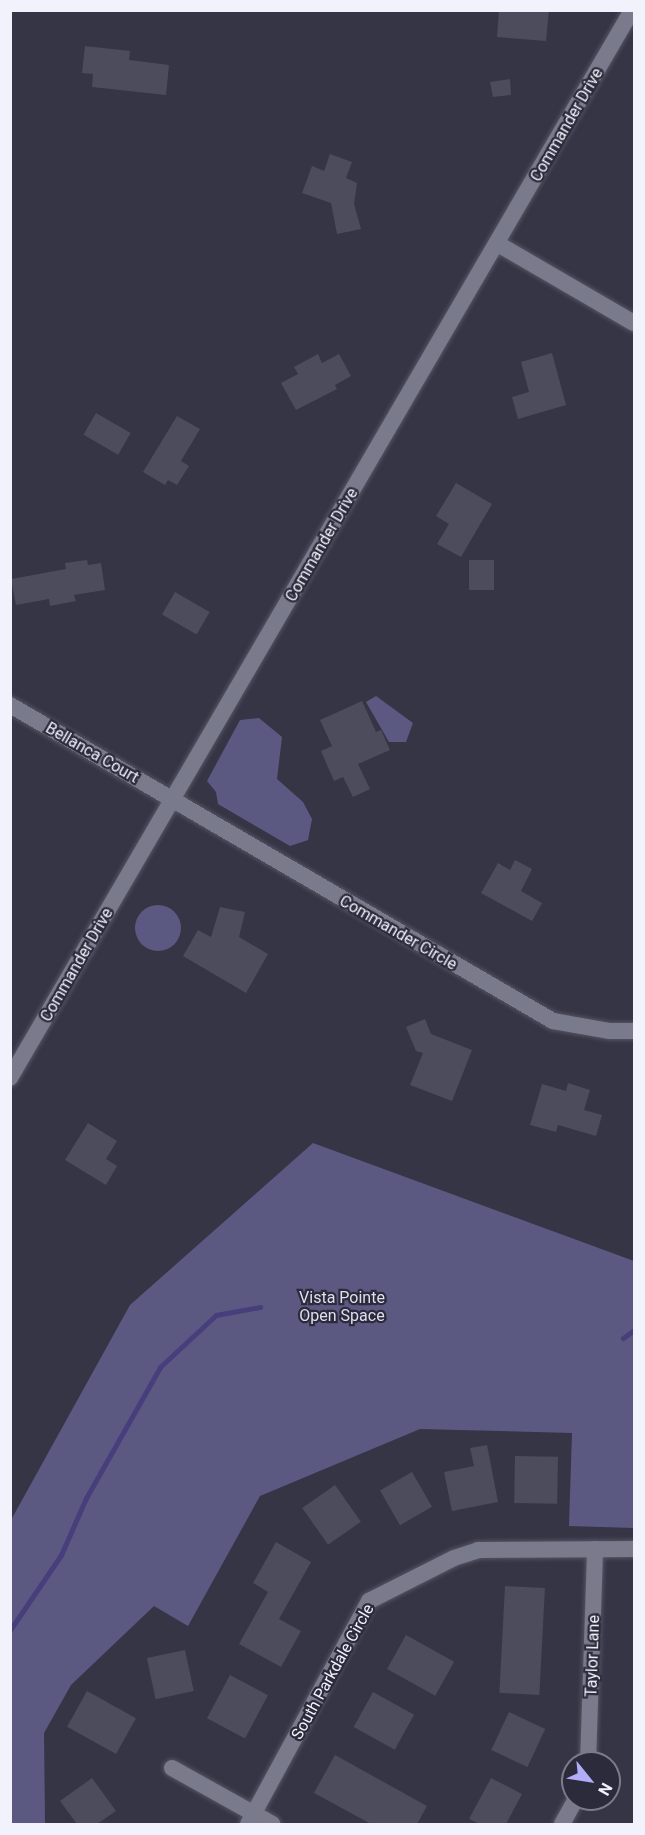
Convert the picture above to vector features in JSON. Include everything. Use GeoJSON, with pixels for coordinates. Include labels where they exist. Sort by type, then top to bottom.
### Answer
{"type":"FeatureCollection","features":[{"type":"Feature","properties":{"kind":"street","name":"Commander Drive"},"geometry":{"type":"LineString","coordinates":[[10,1078],[498,244],[632,10]]}},
{"type":"Feature","properties":{"kind":"street"},"geometry":{"type":"LineString","coordinates":[[498,244],[634,323]]}},
{"type":"Feature","properties":{"kind":"street","name":"Bellanca Court"},"geometry":{"type":"LineString","coordinates":[[10,705],[173,801]]}},
{"type":"Feature","properties":{"kind":"street","name":"Commander Circle"},"geometry":{"type":"LineString","coordinates":[[173,801],[553,1021],[610,1031],[634,1031]]}},
{"type":"Feature","properties":{"kind":"street","name":"Taylor Lane"},"geometry":{"type":"LineString","coordinates":[[588,1751],[595,1549]]}},
{"type":"Feature","properties":{"kind":"street","name":"South Parkdale Circle"},"geometry":{"type":"LineString","coordinates":[[251,1819],[369,1601],[454,1558],[478,1550],[634,1549]]}},
{"type":"Feature","properties":{"kind":"street"},"geometry":{"type":"LineString","coordinates":[[172,1768],[251,1819],[272,1824]]}},
{"type":"Feature","properties":{"kind":"green space"},"geometry":{"type":"Polygon","coordinates":[[[376,696],[413,723],[406,742],[389,742],[366,702],[376,696]]]}},
{"type":"Feature","properties":{"kind":"green space"},"geometry":{"type":"Polygon","coordinates":[[[259,718],[282,737],[277,779],[303,802],[312,819],[308,840],[290,846],[218,804],[216,792],[207,781],[240,720],[259,718]]]}},
{"type":"Feature","properties":{"kind":"green space"},"geometry":{"type":"Polygon","coordinates":[[[158,905],[174,912],[181,928],[174,944],[158,951],[142,944],[135,928],[142,912],[158,905]]]}},
{"type":"Feature","properties":{"kind":"green space","name":"Vista Pointe Open Space"},"geometry":{"type":"Polygon","coordinates":[[[313,1143],[634,1261],[634,1528],[569,1526],[572,1433],[420,1429],[260,1496],[188,1626],[154,1606],[71,1685],[44,1733],[45,1824],[11,1824],[11,1520],[130,1305],[313,1143]]]}},
{"type":"Feature","properties":{"kind":"building"},"geometry":{"type":"Polygon","coordinates":[[[499,10],[549,10],[546,41],[497,37],[499,10]]]}},
{"type":"Feature","properties":{"kind":"building"},"geometry":{"type":"Polygon","coordinates":[[[85,46],[130,51],[129,60],[169,65],[166,95],[92,87],[93,74],[82,73],[85,46]]]}},
{"type":"Feature","properties":{"kind":"building"},"geometry":{"type":"Polygon","coordinates":[[[510,79],[511,95],[493,97],[490,82],[510,79]]]}},
{"type":"Feature","properties":{"kind":"building"},"geometry":{"type":"Polygon","coordinates":[[[330,154],[352,162],[346,178],[357,183],[354,204],[361,229],[337,234],[331,203],[302,193],[312,166],[324,171],[330,154]]]}},
{"type":"Feature","properties":{"kind":"building"},"geometry":{"type":"Polygon","coordinates":[[[552,353],[566,405],[518,419],[512,397],[529,392],[521,362],[552,353]]]}},
{"type":"Feature","properties":{"kind":"building"},"geometry":{"type":"Polygon","coordinates":[[[318,354],[322,363],[339,354],[351,376],[335,385],[337,389],[296,410],[281,383],[298,374],[294,367],[318,354]]]}},
{"type":"Feature","properties":{"kind":"building"},"geometry":{"type":"Polygon","coordinates":[[[96,413],[131,433],[118,455],[84,435],[96,413]]]}},
{"type":"Feature","properties":{"kind":"building"},"geometry":{"type":"Polygon","coordinates":[[[177,416],[200,429],[181,461],[189,466],[177,485],[168,480],[165,485],[143,472],[177,416]]]}},
{"type":"Feature","properties":{"kind":"building"},"geometry":{"type":"Polygon","coordinates":[[[456,483],[492,504],[461,557],[437,544],[449,524],[436,516],[456,483]]]}},
{"type":"Feature","properties":{"kind":"building"},"geometry":{"type":"Polygon","coordinates":[[[87,560],[88,565],[101,563],[105,590],[74,595],[76,601],[50,606],[49,599],[16,605],[11,579],[66,569],[65,563],[87,560]]]}},
{"type":"Feature","properties":{"kind":"building"},"geometry":{"type":"Polygon","coordinates":[[[469,560],[494,560],[494,590],[469,590],[469,560]]]}},
{"type":"Feature","properties":{"kind":"building"},"geometry":{"type":"Polygon","coordinates":[[[175,592],[210,612],[197,635],[162,615],[175,592]]]}},
{"type":"Feature","properties":{"kind":"building"},"geometry":{"type":"Polygon","coordinates":[[[362,701],[376,732],[381,730],[390,750],[358,764],[370,789],[353,797],[343,777],[334,781],[321,751],[332,746],[320,720],[362,701]]]}},
{"type":"Feature","properties":{"kind":"building"},"geometry":{"type":"Polygon","coordinates":[[[515,860],[532,869],[521,891],[542,903],[532,921],[481,893],[498,863],[510,870],[515,860]]]}},
{"type":"Feature","properties":{"kind":"building"},"geometry":{"type":"Polygon","coordinates":[[[220,907],[245,912],[239,937],[268,954],[246,993],[183,956],[198,930],[211,937],[220,907]]]}},
{"type":"Feature","properties":{"kind":"building"},"geometry":{"type":"Polygon","coordinates":[[[425,1019],[431,1034],[472,1050],[452,1101],[410,1085],[423,1053],[416,1051],[406,1027],[425,1019]]]}},
{"type":"Feature","properties":{"kind":"building"},"geometry":{"type":"Polygon","coordinates":[[[568,1083],[590,1090],[584,1110],[602,1115],[596,1136],[558,1125],[556,1132],[530,1125],[542,1084],[566,1091],[568,1083]]]}},
{"type":"Feature","properties":{"kind":"building"},"geometry":{"type":"Polygon","coordinates":[[[88,1123],[117,1141],[106,1159],[117,1166],[106,1185],[65,1160],[88,1123]]]}},
{"type":"Feature","properties":{"kind":"building"},"geometry":{"type":"Polygon","coordinates":[[[487,1445],[498,1502],[452,1511],[444,1472],[474,1466],[470,1448],[487,1445]]]}},
{"type":"Feature","properties":{"kind":"building"},"geometry":{"type":"Polygon","coordinates":[[[515,1456],[558,1457],[557,1504],[514,1503],[515,1456]]]}},
{"type":"Feature","properties":{"kind":"building"},"geometry":{"type":"Polygon","coordinates":[[[412,1472],[432,1507],[400,1525],[380,1490],[412,1472]]]}},
{"type":"Feature","properties":{"kind":"building"},"geometry":{"type":"Polygon","coordinates":[[[335,1485],[361,1522],[328,1545],[302,1508],[335,1485]]]}},
{"type":"Feature","properties":{"kind":"building"},"geometry":{"type":"Polygon","coordinates":[[[276,1542],[311,1562],[279,1619],[301,1631],[281,1667],[239,1644],[268,1592],[253,1583],[276,1542]]]}},
{"type":"Feature","properties":{"kind":"building"},"geometry":{"type":"Polygon","coordinates":[[[505,1586],[545,1588],[539,1695],[499,1693],[505,1586]]]}},
{"type":"Feature","properties":{"kind":"building"},"geometry":{"type":"Polygon","coordinates":[[[406,1635],[454,1662],[435,1696],[387,1669],[406,1635]]]}},
{"type":"Feature","properties":{"kind":"building"},"geometry":{"type":"Polygon","coordinates":[[[185,1650],[194,1691],[156,1699],[147,1658],[185,1650]]]}},
{"type":"Feature","properties":{"kind":"building"},"geometry":{"type":"Polygon","coordinates":[[[230,1675],[268,1695],[245,1738],[207,1718],[230,1675]]]}},
{"type":"Feature","properties":{"kind":"building"},"geometry":{"type":"Polygon","coordinates":[[[87,1691],[136,1718],[116,1754],[67,1727],[87,1691]]]}},
{"type":"Feature","properties":{"kind":"building"},"geometry":{"type":"Polygon","coordinates":[[[373,1692],[414,1715],[395,1750],[354,1727],[373,1692]]]}},
{"type":"Feature","properties":{"kind":"building"},"geometry":{"type":"Polygon","coordinates":[[[509,1712],[545,1729],[528,1767],[491,1750],[509,1712]]]}},
{"type":"Feature","properties":{"kind":"building"},"geometry":{"type":"Polygon","coordinates":[[[335,1755],[427,1806],[417,1824],[371,1824],[314,1793],[335,1755]]]}},
{"type":"Feature","properties":{"kind":"building"},"geometry":{"type":"Polygon","coordinates":[[[92,1778],[116,1811],[97,1824],[77,1824],[60,1801],[92,1778]]]}},
{"type":"Feature","properties":{"kind":"building"},"geometry":{"type":"Polygon","coordinates":[[[491,1778],[522,1794],[506,1824],[480,1824],[469,1819],[491,1778]]]}},
{"type":"Feature","properties":{"kind":"waterway"},"geometry":{"type":"LineString","coordinates":[[10,1630],[61,1555],[86,1498],[160,1367],[216,1315],[260,1307]]}},
{"type":"Feature","properties":{"kind":"waterway"},"geometry":{"type":"LineString","coordinates":[[623,1338],[634,1330]]}}]}
